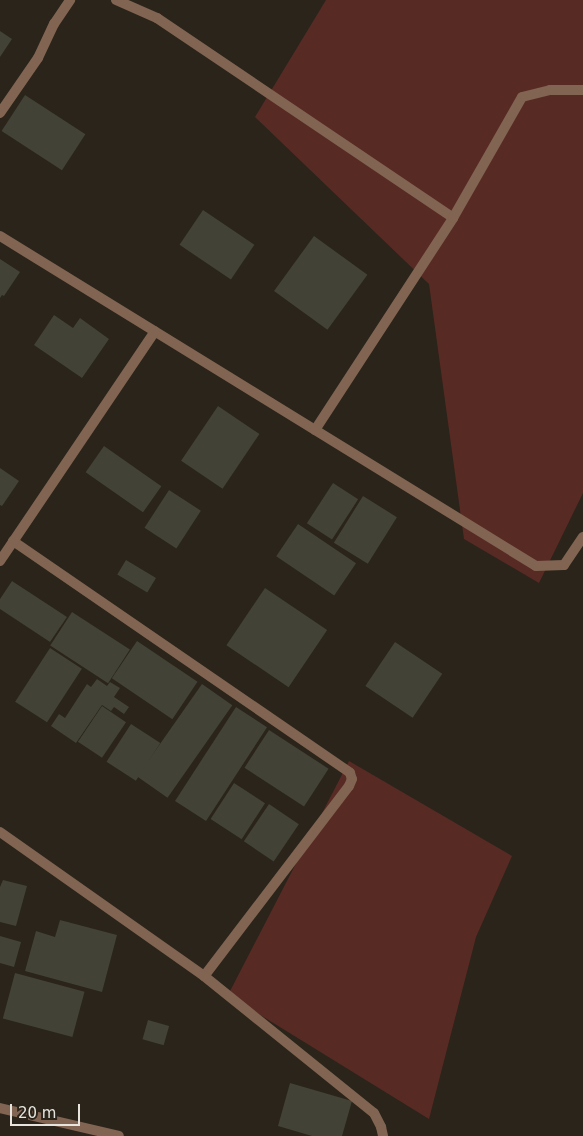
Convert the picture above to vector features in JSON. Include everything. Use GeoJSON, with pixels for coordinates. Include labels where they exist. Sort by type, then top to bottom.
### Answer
{"type":"FeatureCollection","features":[{"type":"Feature","properties":{"kind":"street"},"geometry":{"type":"LineString","coordinates":[[0,113],[38,58],[54,24],[70,0]]}},
{"type":"Feature","properties":{"kind":"street"},"geometry":{"type":"LineString","coordinates":[[116,0],[157,18],[453,218]]}},
{"type":"Feature","properties":{"kind":"street"},"geometry":{"type":"LineString","coordinates":[[315,430],[453,218],[522,97],[550,90],[583,90]]}},
{"type":"Feature","properties":{"kind":"street"},"geometry":{"type":"LineString","coordinates":[[0,236],[536,566],[564,564],[583,537]]}},
{"type":"Feature","properties":{"kind":"street"},"geometry":{"type":"LineString","coordinates":[[0,561],[155,331]]}},
{"type":"Feature","properties":{"kind":"street"},"geometry":{"type":"LineString","coordinates":[[13,541],[350,772],[352,779],[350,786],[204,976]]}},
{"type":"Feature","properties":{"kind":"street"},"geometry":{"type":"LineString","coordinates":[[0,832],[204,976],[374,1113],[383,1136]]}},
{"type":"Feature","properties":{"kind":"street"},"geometry":{"type":"LineString","coordinates":[[0,1108],[119,1136]]}},
{"type":"Feature","properties":{"kind":"shaded area"},"geometry":{"type":"Polygon","coordinates":[[[326,0],[583,0],[583,493],[539,583],[464,539],[429,284],[255,117],[326,0]]]}},
{"type":"Feature","properties":{"kind":"shaded area"},"geometry":{"type":"Polygon","coordinates":[[[349,761],[512,856],[476,937],[429,1119],[228,995],[349,761]]]}},
{"type":"Feature","properties":{"kind":"building"},"geometry":{"type":"Polygon","coordinates":[[[0,31],[12,39],[0,57],[0,31]]]}},
{"type":"Feature","properties":{"kind":"building"},"geometry":{"type":"Polygon","coordinates":[[[25,95],[85,134],[62,170],[2,131],[25,95]]]}},
{"type":"Feature","properties":{"kind":"building"},"geometry":{"type":"Polygon","coordinates":[[[203,210],[254,245],[231,279],[180,245],[203,210]]]}},
{"type":"Feature","properties":{"kind":"building"},"geometry":{"type":"Polygon","coordinates":[[[314,236],[367,275],[327,330],[274,291],[314,236]]]}},
{"type":"Feature","properties":{"kind":"building"},"geometry":{"type":"Polygon","coordinates":[[[0,259],[20,272],[4,296],[2,295],[0,298],[0,259]]]}},
{"type":"Feature","properties":{"kind":"building"},"geometry":{"type":"Polygon","coordinates":[[[54,315],[73,328],[80,318],[109,339],[82,378],[34,345],[54,315]]]}},
{"type":"Feature","properties":{"kind":"building"},"geometry":{"type":"Polygon","coordinates":[[[218,406],[259,434],[223,489],[181,461],[218,406]]]}},
{"type":"Feature","properties":{"kind":"building"},"geometry":{"type":"Polygon","coordinates":[[[104,446],[161,486],[143,512],[86,472],[104,446]]]}},
{"type":"Feature","properties":{"kind":"building"},"geometry":{"type":"Polygon","coordinates":[[[0,468],[19,481],[2,506],[0,505],[0,468]]]}},
{"type":"Feature","properties":{"kind":"building"},"geometry":{"type":"Polygon","coordinates":[[[333,483],[358,499],[332,540],[307,523],[333,483]]]}},
{"type":"Feature","properties":{"kind":"building"},"geometry":{"type":"Polygon","coordinates":[[[169,490],[201,511],[176,548],[144,528],[169,490]]]}},
{"type":"Feature","properties":{"kind":"building"},"geometry":{"type":"Polygon","coordinates":[[[363,496],[397,517],[368,564],[334,543],[363,496]]]}},
{"type":"Feature","properties":{"kind":"building"},"geometry":{"type":"Polygon","coordinates":[[[298,524],[356,563],[334,595],[276,556],[298,524]]]}},
{"type":"Feature","properties":{"kind":"building"},"geometry":{"type":"Polygon","coordinates":[[[126,560],[156,578],[147,593],[117,575],[126,560]]]}},
{"type":"Feature","properties":{"kind":"building"},"geometry":{"type":"Polygon","coordinates":[[[12,581],[67,617],[50,642],[0,609],[0,599],[12,581]]]}},
{"type":"Feature","properties":{"kind":"building"},"geometry":{"type":"Polygon","coordinates":[[[265,588],[327,630],[289,687],[226,645],[265,588]]]}},
{"type":"Feature","properties":{"kind":"building"},"geometry":{"type":"Polygon","coordinates":[[[72,612],[130,650],[108,683],[50,646],[72,612]]]}},
{"type":"Feature","properties":{"kind":"building"},"geometry":{"type":"Polygon","coordinates":[[[137,641],[198,682],[172,719],[112,678],[137,641]]]}},
{"type":"Feature","properties":{"kind":"building"},"geometry":{"type":"Polygon","coordinates":[[[395,642],[442,674],[413,718],[365,686],[395,642]]]}},
{"type":"Feature","properties":{"kind":"building"},"geometry":{"type":"Polygon","coordinates":[[[50,648],[82,669],[47,722],[15,702],[50,648]]]}},
{"type":"Feature","properties":{"kind":"building"},"geometry":{"type":"Polygon","coordinates":[[[97,679],[107,686],[110,682],[120,688],[114,697],[129,707],[124,714],[114,707],[111,711],[102,705],[76,743],[51,726],[59,714],[65,718],[87,684],[91,687],[97,679]]]}},
{"type":"Feature","properties":{"kind":"building"},"geometry":{"type":"Polygon","coordinates":[[[202,684],[232,705],[167,798],[137,777],[202,684]]]}},
{"type":"Feature","properties":{"kind":"building"},"geometry":{"type":"Polygon","coordinates":[[[102,706],[126,722],[102,758],[78,742],[102,706]]]}},
{"type":"Feature","properties":{"kind":"building"},"geometry":{"type":"Polygon","coordinates":[[[236,707],[267,727],[206,821],[175,801],[236,707]]]}},
{"type":"Feature","properties":{"kind":"building"},"geometry":{"type":"Polygon","coordinates":[[[131,724],[160,743],[136,781],[106,762],[131,724]]]}},
{"type":"Feature","properties":{"kind":"building"},"geometry":{"type":"Polygon","coordinates":[[[269,730],[329,769],[304,806],[244,768],[269,730]]]}},
{"type":"Feature","properties":{"kind":"building"},"geometry":{"type":"Polygon","coordinates":[[[234,783],[265,803],[242,839],[211,819],[234,783]]]}},
{"type":"Feature","properties":{"kind":"building"},"geometry":{"type":"Polygon","coordinates":[[[269,804],[299,824],[274,861],[244,841],[269,804]]]}},
{"type":"Feature","properties":{"kind":"building"},"geometry":{"type":"Polygon","coordinates":[[[3,880],[27,886],[16,926],[0,922],[0,887],[3,880]]]}},
{"type":"Feature","properties":{"kind":"building"},"geometry":{"type":"Polygon","coordinates":[[[60,920],[117,935],[102,992],[25,971],[36,931],[55,937],[60,920]]]}},
{"type":"Feature","properties":{"kind":"building"},"geometry":{"type":"Polygon","coordinates":[[[0,936],[21,942],[14,967],[0,963],[0,936]]]}},
{"type":"Feature","properties":{"kind":"building"},"geometry":{"type":"Polygon","coordinates":[[[15,973],[85,992],[72,1037],[3,1018],[15,973]]]}},
{"type":"Feature","properties":{"kind":"building"},"geometry":{"type":"Polygon","coordinates":[[[148,1020],[169,1026],[164,1045],[142,1039],[148,1020]]]}},
{"type":"Feature","properties":{"kind":"building"},"geometry":{"type":"Polygon","coordinates":[[[290,1083],[352,1101],[342,1136],[312,1136],[278,1126],[290,1083]]]}}]}
